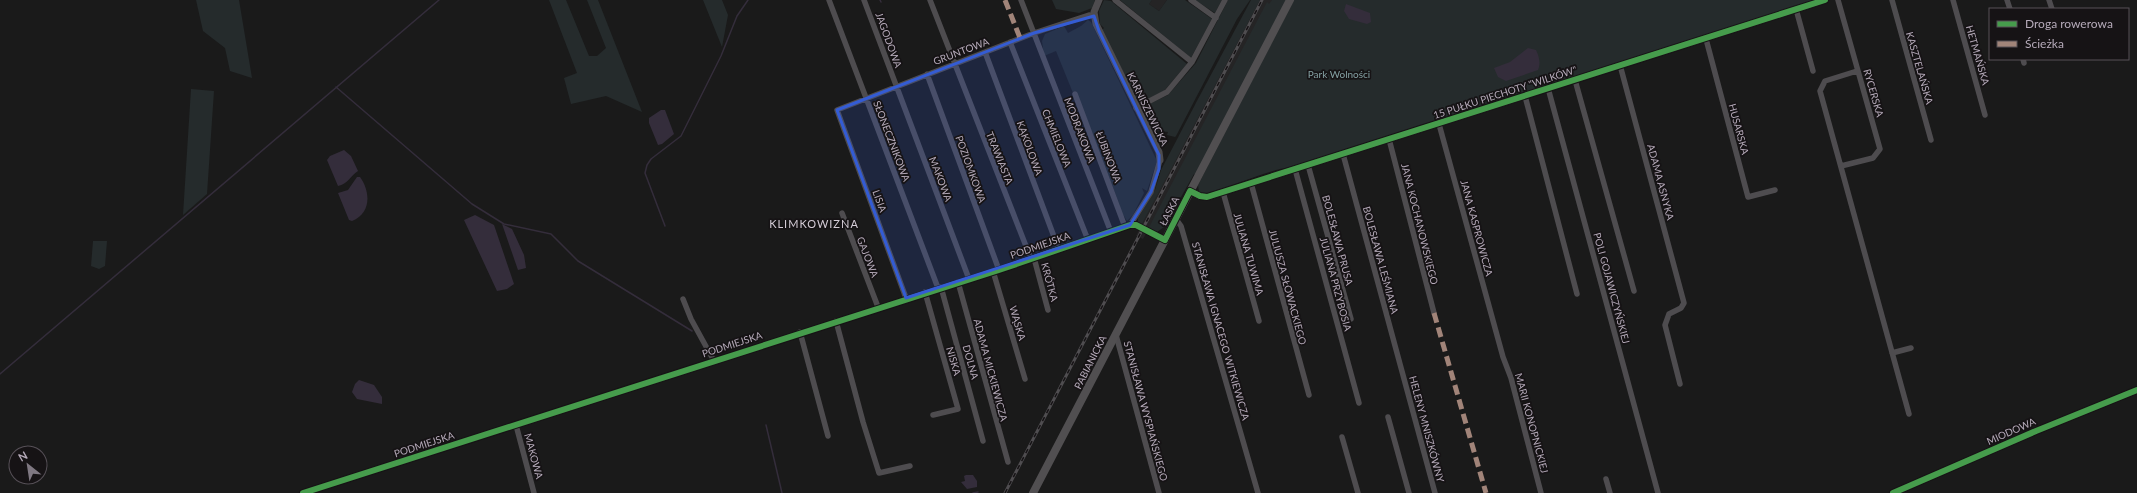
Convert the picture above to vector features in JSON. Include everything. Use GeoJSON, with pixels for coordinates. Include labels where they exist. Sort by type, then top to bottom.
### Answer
{"type":"FeatureCollection","features":[{"type":"Feature","properties":{"kind":"main road","name":"ŁASKA"},"geometry":{"type":"LineString","coordinates":[[1165,240],[1290,0]]}},
{"type":"Feature","properties":{"kind":"main road","name":"PABIANICKA"},"geometry":{"type":"LineString","coordinates":[[1033,493],[1165,240]]}},
{"type":"Feature","properties":{"kind":"street","name":"SŁONECZNIKOWA"},"geometry":{"type":"LineString","coordinates":[[829,0],[940,288]]}},
{"type":"Feature","properties":{"kind":"street","name":"JAGODOWA"},"geometry":{"type":"LineString","coordinates":[[864,0],[896,86]]}},
{"type":"Feature","properties":{"kind":"street","name":"TRAWIASTA"},"geometry":{"type":"LineString","coordinates":[[930,0],[953,64],[1032,259]]}},
{"type":"Feature","properties":{"kind":"street","name":"MODRAKOWA"},"geometry":{"type":"LineString","coordinates":[[1021,0],[1111,232]]}},
{"type":"Feature","properties":{"kind":"street"},"geometry":{"type":"LineString","coordinates":[[1094,16],[1099,0]]}},
{"type":"Feature","properties":{"kind":"street"},"geometry":{"type":"LineString","coordinates":[[1115,0],[1192,62]]}},
{"type":"Feature","properties":{"kind":"street"},"geometry":{"type":"LineString","coordinates":[[1191,0],[1216,18]]}},
{"type":"Feature","properties":{"kind":"street"},"geometry":{"type":"LineString","coordinates":[[1136,108],[1167,92],[1192,62],[1225,0]]}},
{"type":"Feature","properties":{"kind":"street","name":"15 PUŁKU PIECHOTY \"WILKÓW\""},"geometry":{"type":"LineString","coordinates":[[1190,191],[1204,198],[1826,0]]}},
{"type":"Feature","properties":{"kind":"street","name":"RYCERSKA"},"geometry":{"type":"LineString","coordinates":[[1838,0],[1880,149],[1873,158],[1841,166]]}},
{"type":"Feature","properties":{"kind":"street","name":"KASZTELAŃSKA"},"geometry":{"type":"LineString","coordinates":[[1892,0],[1931,140]]}},
{"type":"Feature","properties":{"kind":"street","name":"HETMAŃSKA"},"geometry":{"type":"LineString","coordinates":[[1953,0],[1985,114]]}},
{"type":"Feature","properties":{"kind":"street"},"geometry":{"type":"LineString","coordinates":[[1796,10],[1813,71]]}},
{"type":"Feature","properties":{"kind":"street","name":"GRUNTOWA"},"geometry":{"type":"LineString","coordinates":[[837,110],[1034,33],[1089,16],[1094,16]]}},
{"type":"Feature","properties":{"kind":"street","name":"KARNISZEWICKA"},"geometry":{"type":"LineString","coordinates":[[1094,16],[1098,31],[1159,152],[1160,160],[1151,192],[1128,226]]}},
{"type":"Feature","properties":{"kind":"street","name":"HUSARSKA"},"geometry":{"type":"LineString","coordinates":[[1706,38],[1748,197],[1776,190]]}},
{"type":"Feature","properties":{"kind":"street","name":"CHMIELOWA"},"geometry":{"type":"LineString","coordinates":[[1010,42],[1088,240]]}},
{"type":"Feature","properties":{"kind":"street","name":"KĄKOLOWA"},"geometry":{"type":"LineString","coordinates":[[985,52],[1058,250]]}},
{"type":"Feature","properties":{"kind":"street","name":"ADAMA ASNYKA"},"geometry":{"type":"LineString","coordinates":[[1620,65],[1684,303],[1681,308],[1669,314],[1665,325],[1680,384]]}},
{"type":"Feature","properties":{"kind":"street"},"geometry":{"type":"LineString","coordinates":[[1858,70],[1825,81],[1821,86],[1820,91],[1909,414]]}},
{"type":"Feature","properties":{"kind":"street","name":"POZIOMKOWA"},"geometry":{"type":"LineString","coordinates":[[927,74],[996,270]]}},
{"type":"Feature","properties":{"kind":"street","name":"15 PUŁKU PIECHOTY \"WILKÓW\""},"geometry":{"type":"LineString","coordinates":[[1575,80],[1634,291]]}},
{"type":"Feature","properties":{"kind":"street","name":"MAKOWA"},"geometry":{"type":"LineString","coordinates":[[896,86],[969,279]]}},
{"type":"Feature","properties":{"kind":"street","name":"POLI GOJAWICZYŃSKIEJ"},"geometry":{"type":"LineString","coordinates":[[1548,88],[1658,493]]}},
{"type":"Feature","properties":{"kind":"street","name":"ŁUBINOWA"},"geometry":{"type":"LineString","coordinates":[[1075,94],[1128,226]]}},
{"type":"Feature","properties":{"kind":"street"},"geometry":{"type":"LineString","coordinates":[[1524,96],[1577,294]]}},
{"type":"Feature","properties":{"kind":"street","name":"LISIA"},"geometry":{"type":"LineString","coordinates":[[837,110],[906,298]]}},
{"type":"Feature","properties":{"kind":"street","name":"JANA KASPROWICZA"},"geometry":{"type":"LineString","coordinates":[[1439,124],[1497,336]]}},
{"type":"Feature","properties":{"kind":"street","name":"JANA KOCHANOWSKIEGO"},"geometry":{"type":"LineString","coordinates":[[1389,139],[1434,313]]}},
{"type":"Feature","properties":{"kind":"street","name":"BOLESŁAWA LEŚMIANA"},"geometry":{"type":"LineString","coordinates":[[1343,154],[1402,371]]}},
{"type":"Feature","properties":{"kind":"street","name":"BOLESŁAWA PRUSA"},"geometry":{"type":"LineString","coordinates":[[1308,165],[1351,319]]}},
{"type":"Feature","properties":{"kind":"street","name":"JULIANA PRZYBOSIA"},"geometry":{"type":"LineString","coordinates":[[1295,169],[1360,403]]}},
{"type":"Feature","properties":{"kind":"street","name":"JULIUSZA SŁOWACKIEGO"},"geometry":{"type":"LineString","coordinates":[[1251,183],[1309,395]]}},
{"type":"Feature","properties":{"kind":"street","name":"JULIANA TUWIMA"},"geometry":{"type":"LineString","coordinates":[[1223,192],[1259,320]]}},
{"type":"Feature","properties":{"kind":"street","name":"GAJOWA"},"geometry":{"type":"LineString","coordinates":[[842,213],[878,307]]}},
{"type":"Feature","properties":{"kind":"street","name":"STANISŁAWA IGNACEGO WITKIEWICZA"},"geometry":{"type":"LineString","coordinates":[[1176,219],[1181,226],[1225,373],[1258,493]]}},
{"type":"Feature","properties":{"kind":"street"},"geometry":{"type":"LineString","coordinates":[[1128,226],[1136,225],[1165,240]]}},
{"type":"Feature","properties":{"kind":"street","name":"PODMIEJSKA"},"geometry":{"type":"LineString","coordinates":[[303,493],[800,332],[1032,259],[1128,226]]}},
{"type":"Feature","properties":{"kind":"street","name":"KRÓTKA"},"geometry":{"type":"LineString","coordinates":[[1032,259],[1048,310]]}},
{"type":"Feature","properties":{"kind":"street","name":"WĄSKA"},"geometry":{"type":"LineString","coordinates":[[996,270],[1024,380]]}},
{"type":"Feature","properties":{"kind":"street","name":"ADAMA MICKIEWICZA"},"geometry":{"type":"LineString","coordinates":[[958,282],[1008,462]]}},
{"type":"Feature","properties":{"kind":"street","name":"DOLNA"},"geometry":{"type":"LineString","coordinates":[[940,288],[983,441]]}},
{"type":"Feature","properties":{"kind":"street","name":"NISKA"},"geometry":{"type":"LineString","coordinates":[[925,292],[958,409],[933,415]]}},
{"type":"Feature","properties":{"kind":"street"},"geometry":{"type":"LineString","coordinates":[[683,299],[691,319],[714,361]]}},
{"type":"Feature","properties":{"kind":"street"},"geometry":{"type":"LineString","coordinates":[[836,321],[862,422],[879,473],[910,466]]}},
{"type":"Feature","properties":{"kind":"street"},"geometry":{"type":"LineString","coordinates":[[800,332],[828,436]]}},
{"type":"Feature","properties":{"kind":"street","name":"STANISŁAWA WYSPIAŃSKIEGO"},"geometry":{"type":"LineString","coordinates":[[1116,335],[1159,493]]}},
{"type":"Feature","properties":{"kind":"street","name":"MARII KONOPNICKIEJ"},"geometry":{"type":"LineString","coordinates":[[1497,336],[1511,378],[1540,493]]}},
{"type":"Feature","properties":{"kind":"street"},"geometry":{"type":"LineString","coordinates":[[1892,353],[1911,348]]}},
{"type":"Feature","properties":{"kind":"street","name":"HELENY MNISZKÓWNY"},"geometry":{"type":"LineString","coordinates":[[1402,371],[1435,493]]}},
{"type":"Feature","properties":{"kind":"street","name":"MIODOWA"},"geometry":{"type":"LineString","coordinates":[[1893,493],[2036,431],[2137,390]]}},
{"type":"Feature","properties":{"kind":"street"},"geometry":{"type":"LineString","coordinates":[[1388,417],[1408,493]]}},
{"type":"Feature","properties":{"kind":"street","name":"MAKOWA"},"geometry":{"type":"LineString","coordinates":[[516,425],[534,493]]}},
{"type":"Feature","properties":{"kind":"street"},"geometry":{"type":"LineString","coordinates":[[1342,437],[1358,493]]}},
{"type":"Feature","properties":{"kind":"street"},"geometry":{"type":"LineString","coordinates":[[1606,479],[1610,493]]}},
{"type":"Feature","properties":{"kind":"highlighted area"},"geometry":{"type":"Polygon","coordinates":[[[1094,16],[1099,31],[1159,155],[1159,169],[1151,192],[1130,225],[906,298],[837,110],[1034,33],[1094,16]]]}},
{"type":"Feature","properties":{"kind":"shaded area"},"geometry":{"type":"Polygon","coordinates":[[[1152,0],[1167,0],[1159,11],[1149,4],[1152,0]]]}},
{"type":"Feature","properties":{"kind":"shaded area"},"geometry":{"type":"Polygon","coordinates":[[[1255,0],[1275,0],[1143,239],[1136,236],[1255,0]]]}},
{"type":"Feature","properties":{"kind":"shaded area"},"geometry":{"type":"Polygon","coordinates":[[[1346,4],[1370,13],[1371,22],[1367,24],[1349,19],[1344,11],[1346,4]]]}},
{"type":"Feature","properties":{"kind":"shaded area"},"geometry":{"type":"Polygon","coordinates":[[[1528,48],[1536,50],[1537,52],[1539,57],[1538,70],[1506,81],[1498,77],[1494,68],[1510,62],[1528,48]]]}},
{"type":"Feature","properties":{"kind":"shaded area"},"geometry":{"type":"Polygon","coordinates":[[[661,110],[665,110],[674,134],[662,144],[658,145],[649,123],[649,118],[661,110]]]}},
{"type":"Feature","properties":{"kind":"shaded area"},"geometry":{"type":"Polygon","coordinates":[[[344,150],[351,156],[358,171],[347,182],[338,186],[327,160],[330,156],[344,150]]]}},
{"type":"Feature","properties":{"kind":"shaded area"},"geometry":{"type":"Polygon","coordinates":[[[357,177],[360,177],[364,183],[367,202],[363,213],[352,221],[349,220],[338,193],[348,190],[357,177]]]}},
{"type":"Feature","properties":{"kind":"shaded area"},"geometry":{"type":"Polygon","coordinates":[[[475,215],[494,225],[514,284],[507,289],[497,291],[464,220],[475,215]]]}},
{"type":"Feature","properties":{"kind":"shaded area"},"geometry":{"type":"Polygon","coordinates":[[[502,224],[512,229],[524,255],[526,268],[518,270],[502,224]]]}},
{"type":"Feature","properties":{"kind":"shaded area"},"geometry":{"type":"Polygon","coordinates":[[[359,380],[374,385],[382,397],[382,404],[357,399],[352,392],[355,384],[359,380]]]}},
{"type":"Feature","properties":{"kind":"shaded area"},"geometry":{"type":"Polygon","coordinates":[[[973,475],[977,481],[977,487],[967,489],[961,482],[965,481],[964,476],[973,475]]]}},
{"type":"Feature","properties":{"kind":"green space"},"geometry":{"type":"Polygon","coordinates":[[[196,0],[239,0],[252,78],[230,71],[225,48],[203,31],[196,0]]]}},
{"type":"Feature","properties":{"kind":"green space"},"geometry":{"type":"Polygon","coordinates":[[[549,0],[566,0],[589,56],[597,56],[606,48],[587,0],[598,0],[642,112],[606,96],[571,104],[564,78],[577,73],[549,0]]]}},
{"type":"Feature","properties":{"kind":"green space"},"geometry":{"type":"Polygon","coordinates":[[[703,0],[722,0],[728,15],[722,47],[703,0]]]}},
{"type":"Feature","properties":{"kind":"green space"},"geometry":{"type":"Polygon","coordinates":[[[1052,0],[1095,0],[1092,8],[1079,13],[1056,9],[1052,0]]]}},
{"type":"Feature","properties":{"kind":"green space"},"geometry":{"type":"Polygon","coordinates":[[[1104,0],[1111,1],[1187,64],[1164,91],[1139,104],[1102,30],[1104,28],[1100,24],[1099,11],[1104,0]]]}},
{"type":"Feature","properties":{"kind":"green space"},"geometry":{"type":"Polygon","coordinates":[[[1120,0],[1152,0],[1149,4],[1159,11],[1167,0],[1185,0],[1212,19],[1191,58],[1120,0]]]}},
{"type":"Feature","properties":{"kind":"green space"},"geometry":{"type":"Polygon","coordinates":[[[1195,0],[1222,0],[1215,13],[1195,0]]]}},
{"type":"Feature","properties":{"kind":"green space"},"geometry":{"type":"Polygon","coordinates":[[[1228,0],[1250,0],[1237,19],[1176,136],[1167,135],[1168,132],[1151,130],[1141,108],[1168,95],[1196,63],[1228,0]]]}},
{"type":"Feature","properties":{"kind":"green space"},"geometry":{"type":"Polygon","coordinates":[[[1251,0],[1260,0],[1141,226],[1138,222],[1138,218],[1155,190],[1161,170],[1251,0]]]}},
{"type":"Feature","properties":{"kind":"green space"},"geometry":{"type":"Polygon","coordinates":[[[1272,0],[1287,0],[1196,175],[1194,174],[1164,227],[1157,232],[1148,229],[1267,2],[1269,4],[1272,0]]]}},
{"type":"Feature","properties":{"kind":"green space","name":"Park Wolności"},"geometry":{"type":"Polygon","coordinates":[[[1294,0],[1817,0],[1291,168],[1275,170],[1206,195],[1199,192],[1198,185],[1294,0]]]}},
{"type":"Feature","properties":{"kind":"green space"},"geometry":{"type":"Polygon","coordinates":[[[1088,20],[1091,22],[1157,161],[1147,191],[1142,188],[1144,193],[1133,215],[1127,221],[1119,208],[1120,206],[1076,91],[1073,93],[1056,51],[1044,56],[1042,41],[1045,34],[1064,26],[1068,33],[1081,26],[1088,20]]]}},
{"type":"Feature","properties":{"kind":"green space"},"geometry":{"type":"Polygon","coordinates":[[[191,89],[214,91],[207,194],[183,215],[191,89]]]}},
{"type":"Feature","properties":{"kind":"green space"},"geometry":{"type":"Polygon","coordinates":[[[93,241],[107,241],[105,266],[99,269],[91,266],[93,241]]]}},
{"type":"Feature","properties":{"kind":"waterway"},"geometry":{"type":"LineString","coordinates":[[0,374],[439,0]]}},
{"type":"Feature","properties":{"kind":"waterway"},"geometry":{"type":"LineString","coordinates":[[665,226],[645,173],[647,165],[651,159],[681,136],[721,56],[737,16],[748,0]]}},
{"type":"Feature","properties":{"kind":"waterway"},"geometry":{"type":"LineString","coordinates":[[336,87],[472,204],[504,224],[551,234],[578,261],[692,331]]}},
{"type":"Feature","properties":{"kind":"waterway"},"geometry":{"type":"LineString","coordinates":[[766,425],[782,493]]}},
{"type":"Feature","properties":{"kind":"waterway"},"geometry":{"type":"LineString","coordinates":[[973,493],[978,492]]}},
{"type":"Feature","properties":{"kind":"railway"},"geometry":{"type":"LineString","coordinates":[[1005,493],[1262,0]]}},
{"type":"Feature","properties":{"kind":"marked path"},"geometry":{"type":"LineString","coordinates":[[1005,0],[1020,38]]}},
{"type":"Feature","properties":{"kind":"marked path"},"geometry":{"type":"LineString","coordinates":[[1434,313],[1486,493]]}},
{"type":"Feature","properties":{"kind":"cycle path"},"geometry":{"type":"LineString","coordinates":[[303,493],[999,270],[1130,225],[1136,225],[1165,240],[1190,191],[1200,196],[1207,197],[1825,0]]}},
{"type":"Feature","properties":{"kind":"cycle path"},"geometry":{"type":"LineString","coordinates":[[1893,493],[2036,431],[2137,390]]}},
{"type":"Feature","properties":{"kind":"district","name":"KLIMKOWIZNA"},"geometry":{"type":"Point","coordinates":[814,224]}}]}
